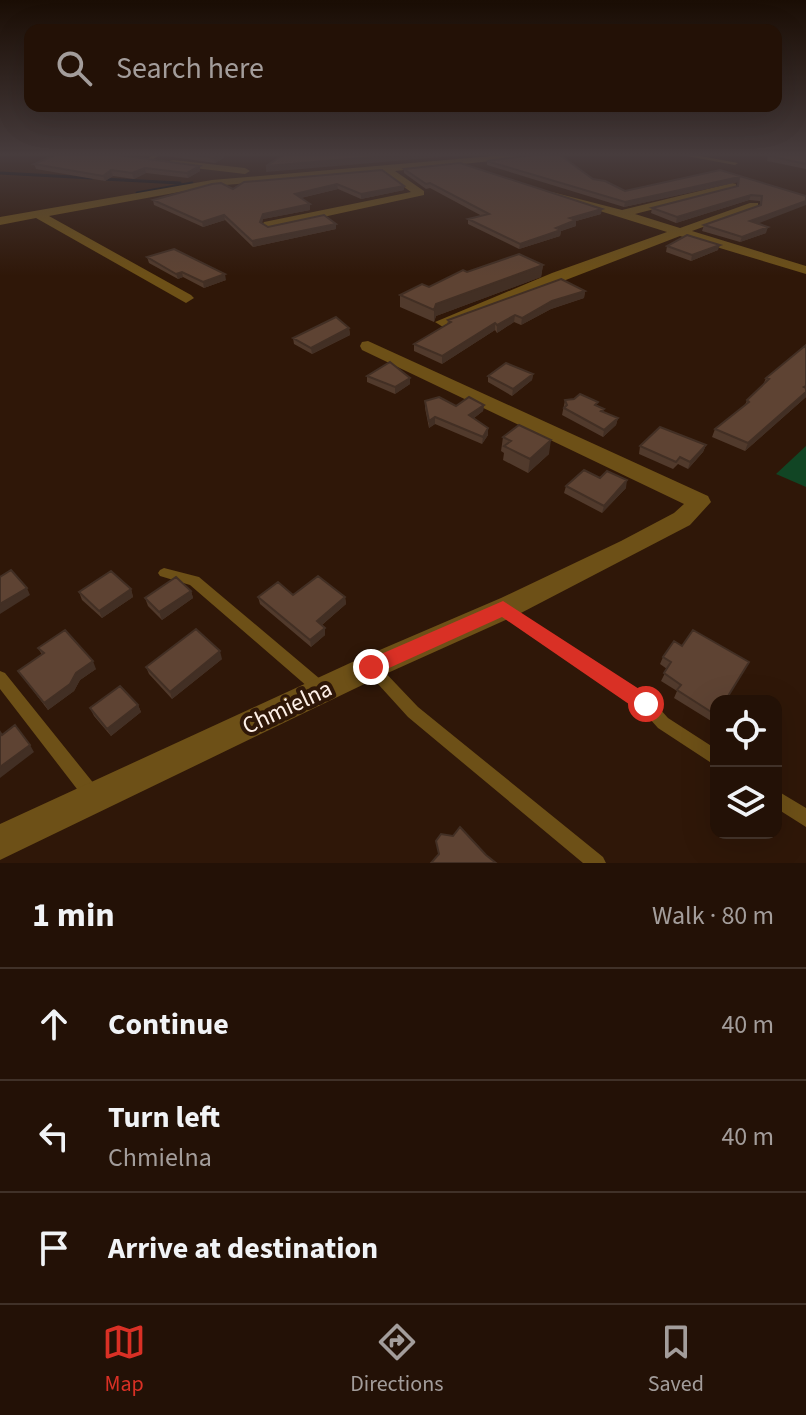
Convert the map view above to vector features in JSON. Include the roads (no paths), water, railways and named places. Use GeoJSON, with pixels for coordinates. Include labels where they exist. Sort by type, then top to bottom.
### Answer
{"type":"FeatureCollection","features":[{"type":"Feature","properties":{"kind":"street"},"geometry":{"type":"LineString","coordinates":[[0,221],[141,195]]}},
{"type":"Feature","properties":{"kind":"street"},"geometry":{"type":"LineString","coordinates":[[268,225],[409,195]]}},
{"type":"Feature","properties":{"kind":"street"},"geometry":{"type":"LineString","coordinates":[[561,195],[806,270]]}},
{"type":"Feature","properties":{"kind":"street"},"geometry":{"type":"LineString","coordinates":[[622,214],[696,195]]}},
{"type":"Feature","properties":{"kind":"street"},"geometry":{"type":"LineString","coordinates":[[443,322],[677,231],[754,205]]}},
{"type":"Feature","properties":{"kind":"street"},"geometry":{"type":"LineString","coordinates":[[37,214],[186,298]]}},
{"type":"Feature","properties":{"kind":"street","name":"Chmielna"},"geometry":{"type":"LineString","coordinates":[[0,842],[630,547],[682,519],[700,502],[368,346]]}},
{"type":"Feature","properties":{"kind":"lane"},"geometry":{"type":"LineString","coordinates":[[164,573],[194,581],[323,690]]}},
{"type":"Feature","properties":{"kind":"lane"},"geometry":{"type":"LineString","coordinates":[[503,608],[646,704],[663,723],[710,754]]}},
{"type":"Feature","properties":{"kind":"lane"},"geometry":{"type":"LineString","coordinates":[[371,667],[413,712],[597,863]]}},
{"type":"Feature","properties":{"kind":"lane"},"geometry":{"type":"LineString","coordinates":[[0,678],[95,798]]}},
{"type":"Feature","properties":{"kind":"lane"},"geometry":{"type":"LineString","coordinates":[[782,802],[806,818]]}}]}
